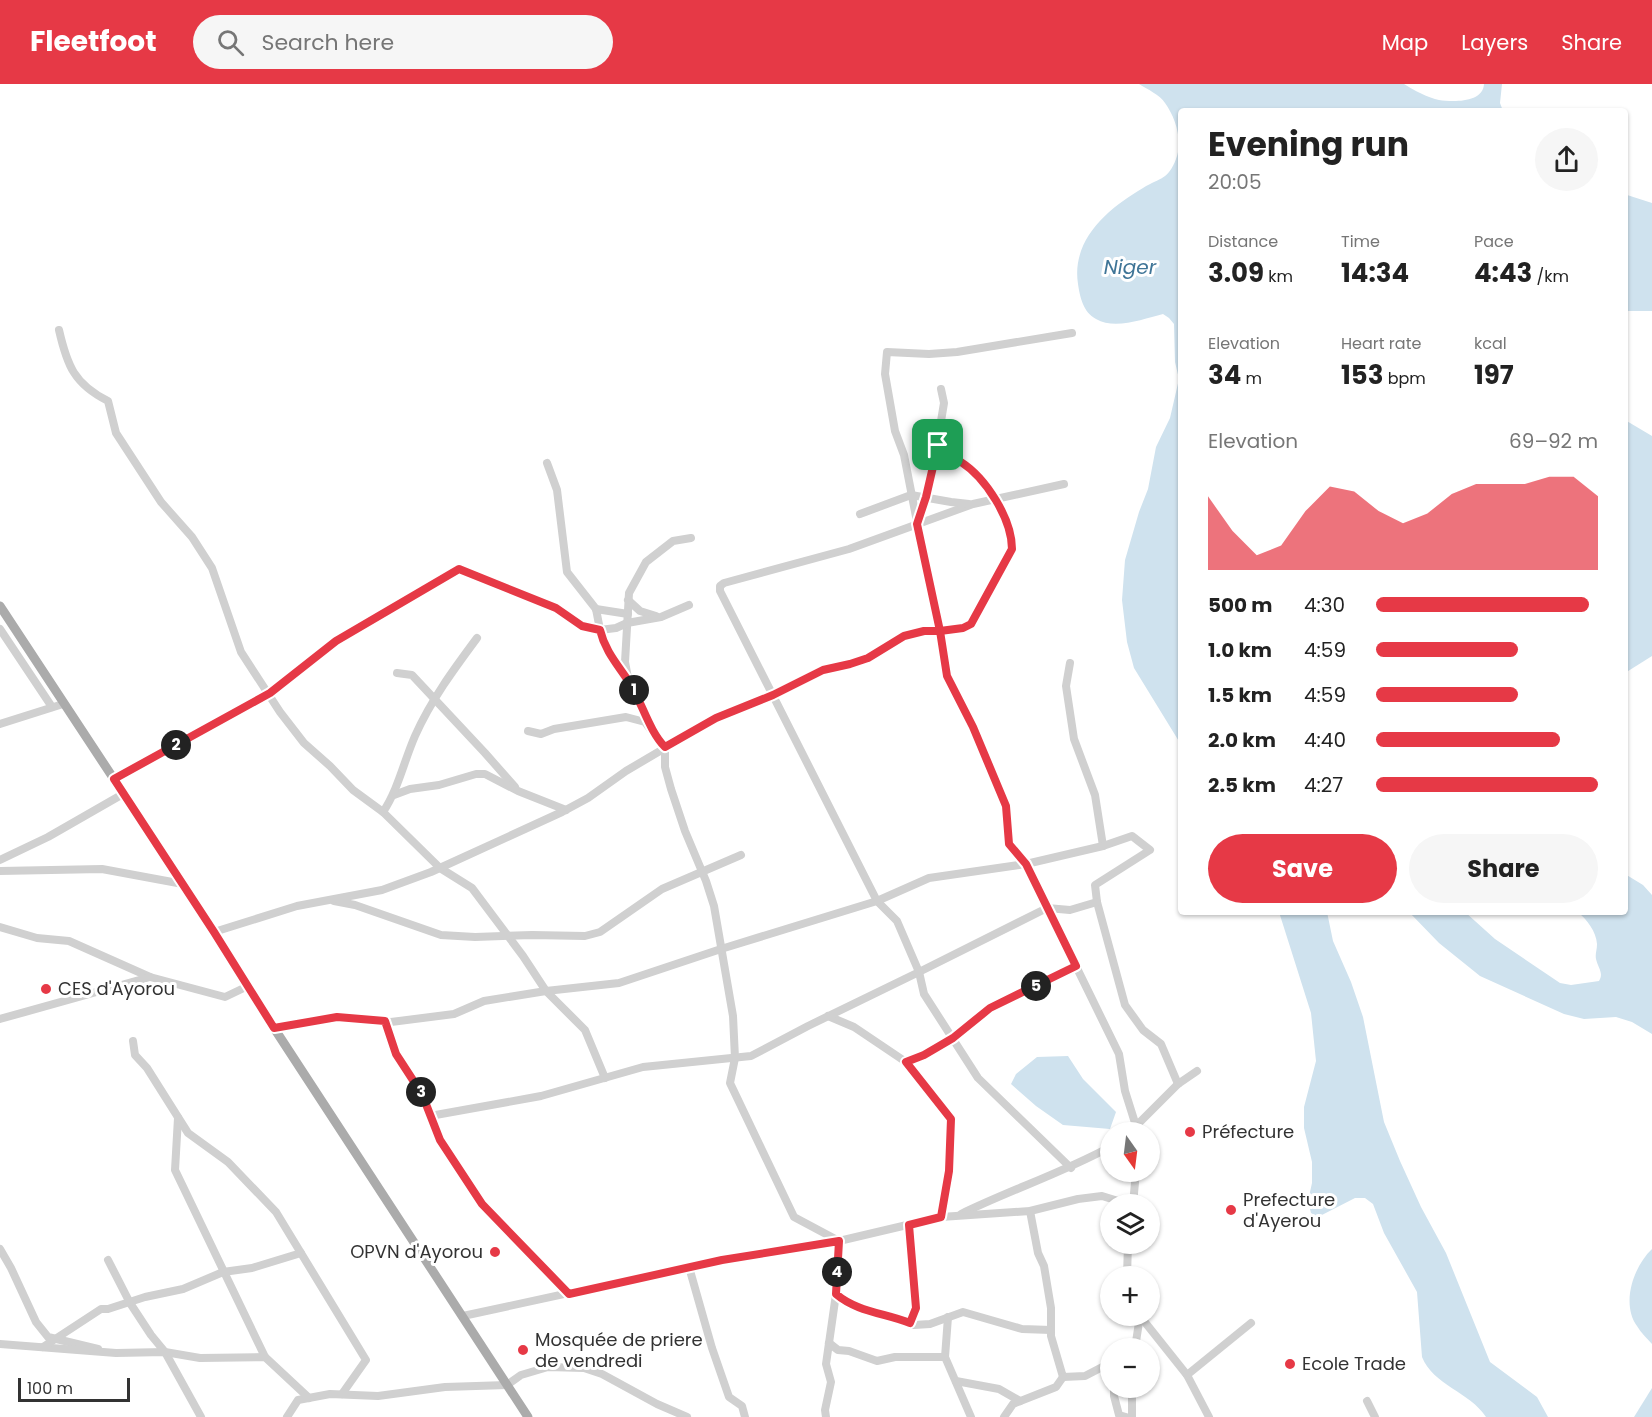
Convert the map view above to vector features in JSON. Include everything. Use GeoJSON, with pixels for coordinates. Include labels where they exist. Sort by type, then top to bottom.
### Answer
{"type":"FeatureCollection","features":[{"type":"Feature","properties":{"kind":"main road"},"geometry":{"type":"LineString","coordinates":[[0,606],[528,1417]]}},
{"type":"Feature","properties":{"kind":"street"},"geometry":{"type":"LineString","coordinates":[[59,330],[66,361],[81,382],[108,401],[116,433],[161,502],[192,537],[212,568],[241,652],[268,694],[304,743],[353,790],[382,812],[440,868],[472,888],[546,991],[585,1030],[605,1078]]}},
{"type":"Feature","properties":{"kind":"street"},"geometry":{"type":"LineString","coordinates":[[1072,333],[957,352],[929,354],[887,352],[885,374],[895,431],[904,455],[947,676],[973,727],[1006,806],[1009,844],[1026,864],[1119,1054],[1134,1122]]}},
{"type":"Feature","properties":{"kind":"street"},"geometry":{"type":"LineString","coordinates":[[917,524],[938,445],[944,403],[941,389]]}},
{"type":"Feature","properties":{"kind":"street"},"geometry":{"type":"LineString","coordinates":[[214,932],[297,906],[382,890],[440,868],[566,810],[665,747],[716,718],[773,695],[823,670],[868,658],[904,636],[924,631],[963,628],[971,624],[1012,549],[1004,515],[996,500],[962,462],[940,452],[938,445]]}},
{"type":"Feature","properties":{"kind":"street"},"geometry":{"type":"LineString","coordinates":[[547,463],[557,490],[567,572],[596,609],[600,630],[609,654],[629,682],[658,740]]}},
{"type":"Feature","properties":{"kind":"street"},"geometry":{"type":"LineString","coordinates":[[1064,484],[973,504],[849,549],[720,586],[721,598],[878,901],[897,921],[919,972],[924,994],[978,1078],[1071,1168]]}},
{"type":"Feature","properties":{"kind":"street"},"geometry":{"type":"LineString","coordinates":[[860,514],[911,495],[973,504]]}},
{"type":"Feature","properties":{"kind":"street"},"geometry":{"type":"LineString","coordinates":[[629,682],[625,662],[629,593],[646,562],[673,542],[691,538]]}},
{"type":"Feature","properties":{"kind":"street"},"geometry":{"type":"LineString","coordinates":[[114,779],[268,694],[336,641],[459,569],[556,608],[582,626],[600,630],[616,628],[627,618]]}},
{"type":"Feature","properties":{"kind":"street"},"geometry":{"type":"LineString","coordinates":[[628,600],[640,611],[661,617]]}},
{"type":"Feature","properties":{"kind":"street"},"geometry":{"type":"LineString","coordinates":[[596,609],[627,618],[661,617],[689,605]]}},
{"type":"Feature","properties":{"kind":"street"},"geometry":{"type":"LineString","coordinates":[[0,629],[52,708]]}},
{"type":"Feature","properties":{"kind":"street"},"geometry":{"type":"LineString","coordinates":[[382,812],[394,795],[397,779],[434,699],[477,638]]}},
{"type":"Feature","properties":{"kind":"street"},"geometry":{"type":"LineString","coordinates":[[1070,663],[1066,687],[1074,739],[1095,795],[1103,846]]}},
{"type":"Feature","properties":{"kind":"street"},"geometry":{"type":"LineString","coordinates":[[397,673],[412,675],[518,791]]}},
{"type":"Feature","properties":{"kind":"street"},"geometry":{"type":"LineString","coordinates":[[0,724],[63,704]]}},
{"type":"Feature","properties":{"kind":"street"},"geometry":{"type":"LineString","coordinates":[[528,731],[541,734],[554,729],[626,717],[645,722],[665,747],[665,767],[671,789],[714,906],[733,1016],[735,1058],[730,1083],[794,1217],[839,1241]]}},
{"type":"Feature","properties":{"kind":"street"},"geometry":{"type":"LineString","coordinates":[[394,795],[410,789],[485,774],[518,791],[566,810]]}},
{"type":"Feature","properties":{"kind":"street"},"geometry":{"type":"LineString","coordinates":[[0,860],[48,837],[123,794]]}},
{"type":"Feature","properties":{"kind":"street"},"geometry":{"type":"LineString","coordinates":[[274,1028],[337,1017],[385,1021],[454,1014],[484,1001],[619,983],[878,901],[929,878],[1026,864],[1103,846],[1132,836],[1150,850],[1095,885],[1097,902],[1122,999],[1143,1030],[1161,1044],[1178,1084]]}},
{"type":"Feature","properties":{"kind":"street"},"geometry":{"type":"LineString","coordinates":[[327,900],[355,905],[441,935],[585,936],[600,932],[662,889],[741,855]]}},
{"type":"Feature","properties":{"kind":"street"},"geometry":{"type":"LineString","coordinates":[[0,871],[102,869],[183,884]]}},
{"type":"Feature","properties":{"kind":"street"},"geometry":{"type":"LineString","coordinates":[[430,1116],[541,1096],[643,1067],[751,1056],[1047,908],[1070,910],[1097,902]]}},
{"type":"Feature","properties":{"kind":"street"},"geometry":{"type":"LineString","coordinates":[[0,927],[37,938],[69,941],[150,977],[225,997],[248,986]]}},
{"type":"Feature","properties":{"kind":"street"},"geometry":{"type":"LineString","coordinates":[[906,1062],[924,1055],[953,1038],[990,1008],[1076,966]]}},
{"type":"Feature","properties":{"kind":"street"},"geometry":{"type":"LineString","coordinates":[[0,1019],[150,977]]}},
{"type":"Feature","properties":{"kind":"street"},"geometry":{"type":"LineString","coordinates":[[828,1016],[854,1027],[906,1062],[951,1119],[949,1171],[941,1217]]}},
{"type":"Feature","properties":{"kind":"street"},"geometry":{"type":"LineString","coordinates":[[385,1021],[396,1054],[422,1094],[440,1140],[482,1204],[569,1294]]}},
{"type":"Feature","properties":{"kind":"street"},"geometry":{"type":"LineString","coordinates":[[133,1041],[135,1055],[147,1068],[188,1133],[228,1162],[276,1212],[366,1360],[342,1394]]}},
{"type":"Feature","properties":{"kind":"street"},"geometry":{"type":"LineString","coordinates":[[1143,1122],[1178,1084],[1197,1071]]}},
{"type":"Feature","properties":{"kind":"street"},"geometry":{"type":"LineString","coordinates":[[178,1118],[175,1170],[265,1357],[309,1398]]}},
{"type":"Feature","properties":{"kind":"street"},"geometry":{"type":"LineString","coordinates":[[956,1217],[1010,1191],[1071,1168],[1100,1152]]}},
{"type":"Feature","properties":{"kind":"street"},"geometry":{"type":"LineString","coordinates":[[463,1316],[722,1260],[839,1241],[941,1217],[1030,1211],[1078,1199],[1100,1196]]}},
{"type":"Feature","properties":{"kind":"street"},"geometry":{"type":"LineString","coordinates":[[1004,1417],[1013,1404],[1056,1387],[1063,1377],[1051,1330],[1051,1308],[1044,1266],[1038,1253],[1030,1211]]}},
{"type":"Feature","properties":{"kind":"street"},"geometry":{"type":"LineString","coordinates":[[909,1225],[916,1308],[910,1323]]}},
{"type":"Feature","properties":{"kind":"street"},"geometry":{"type":"LineString","coordinates":[[826,1417],[825,1410],[831,1382],[826,1364],[836,1294],[839,1241]]}},
{"type":"Feature","properties":{"kind":"street"},"geometry":{"type":"LineString","coordinates":[[0,1249],[36,1322],[48,1337],[84,1344],[107,1352]]}},
{"type":"Feature","properties":{"kind":"street"},"geometry":{"type":"LineString","coordinates":[[43,1347],[101,1309],[183,1289],[223,1272],[252,1268],[301,1253]]}},
{"type":"Feature","properties":{"kind":"street"},"geometry":{"type":"LineString","coordinates":[[108,1260],[130,1303],[165,1352],[201,1417]]}},
{"type":"Feature","properties":{"kind":"street"},"geometry":{"type":"LineString","coordinates":[[689,1267],[712,1348],[729,1397],[742,1406],[745,1417]]}},
{"type":"Feature","properties":{"kind":"street"},"geometry":{"type":"LineString","coordinates":[[836,1294],[844,1301],[870,1312],[894,1316],[914,1325],[930,1324],[963,1311],[1023,1329],[1051,1330]]}},
{"type":"Feature","properties":{"kind":"street"},"geometry":{"type":"LineString","coordinates":[[948,1317],[945,1357],[971,1417]]}},
{"type":"Feature","properties":{"kind":"street"},"geometry":{"type":"LineString","coordinates":[[1187,1376],[1251,1323]]}},
{"type":"Feature","properties":{"kind":"street"},"geometry":{"type":"LineString","coordinates":[[1148,1326],[1187,1376],[1209,1417]]}},
{"type":"Feature","properties":{"kind":"street"},"geometry":{"type":"LineString","coordinates":[[2,1342],[107,1352],[165,1352],[200,1358],[265,1357]]}},
{"type":"Feature","properties":{"kind":"street"},"geometry":{"type":"LineString","coordinates":[[829,1342],[838,1350],[849,1351],[877,1361],[895,1357],[945,1357]]}},
{"type":"Feature","properties":{"kind":"street"},"geometry":{"type":"LineString","coordinates":[[287,1417],[298,1400],[330,1394],[378,1396],[445,1387],[507,1385],[521,1375],[548,1367],[584,1368],[602,1374],[657,1404],[687,1417]]}},
{"type":"Feature","properties":{"kind":"street"},"geometry":{"type":"LineString","coordinates":[[1063,1377],[1085,1376],[1100,1368]]}},
{"type":"Feature","properties":{"kind":"street"},"geometry":{"type":"LineString","coordinates":[[956,1381],[999,1389],[1020,1401]]}},
{"type":"Feature","properties":{"kind":"street"},"geometry":{"type":"LineString","coordinates":[[1115,1398],[1120,1416]]}},
{"type":"Feature","properties":{"kind":"street"},"geometry":{"type":"LineString","coordinates":[[1132,1398],[1132,1417]]}},
{"type":"Feature","properties":{"kind":"street"},"geometry":{"type":"LineString","coordinates":[[1367,1401],[1374,1417]]}},
{"type":"Feature","properties":{"kind":"water","name":"Niger"},"geometry":{"type":"Polygon","coordinates":[[[1139,84],[1404,84],[1431,98],[1452,101],[1466,100],[1479,95],[1484,84],[1502,84],[1500,103],[1502,108],[1178,108],[1178,138],[1172,116],[1165,103],[1153,92],[1139,84]]]}},
{"type":"Feature","properties":{"kind":"water","name":"Niger"},"geometry":{"type":"Polygon","coordinates":[[[1178,152],[1178,375],[1175,362],[1174,324],[1169,318],[1163,314],[1120,324],[1096,319],[1085,308],[1081,299],[1077,268],[1080,253],[1095,227],[1130,196],[1167,175],[1178,152]]]}},
{"type":"Feature","properties":{"kind":"water"},"geometry":{"type":"Polygon","coordinates":[[[1628,195],[1652,203],[1652,311],[1628,311],[1628,195]]]}},
{"type":"Feature","properties":{"kind":"water","name":"Niger"},"geometry":{"type":"Polygon","coordinates":[[[1178,383],[1178,740],[1134,668],[1127,642],[1122,600],[1125,560],[1148,489],[1156,447],[1170,418],[1178,383]]]}},
{"type":"Feature","properties":{"kind":"water"},"geometry":{"type":"Polygon","coordinates":[[[1628,422],[1652,436],[1652,656],[1628,671],[1628,422]]]}},
{"type":"Feature","properties":{"kind":"water"},"geometry":{"type":"Polygon","coordinates":[[[1628,876],[1643,885],[1652,895],[1652,1034],[1632,1022],[1616,1017],[1584,1019],[1564,1014],[1480,976],[1439,943],[1412,915],[1468,915],[1495,939],[1560,983],[1571,985],[1599,981],[1600,978],[1601,973],[1596,959],[1597,944],[1588,922],[1581,915],[1628,915],[1628,876]]]}},
{"type":"Feature","properties":{"kind":"water"},"geometry":{"type":"Polygon","coordinates":[[[1280,915],[1328,915],[1333,941],[1363,1017],[1384,1122],[1400,1161],[1446,1253],[1490,1362],[1537,1397],[1548,1417],[1486,1417],[1471,1401],[1443,1382],[1427,1367],[1422,1357],[1417,1292],[1384,1233],[1373,1204],[1365,1198],[1355,1198],[1318,1217],[1311,1213],[1308,1201],[1312,1183],[1312,1162],[1304,1128],[1304,1107],[1316,1061],[1311,1013],[1280,915]]]}},
{"type":"Feature","properties":{"kind":"water"},"geometry":{"type":"Polygon","coordinates":[[[1068,1056],[1083,1079],[1116,1112],[1112,1122],[1100,1122],[1100,1128],[1063,1125],[1036,1106],[1011,1084],[1016,1074],[1037,1057],[1068,1056]]]}},
{"type":"Feature","properties":{"kind":"water"},"geometry":{"type":"Polygon","coordinates":[[[1652,1249],[1652,1344],[1640,1331],[1632,1317],[1630,1297],[1631,1286],[1639,1266],[1652,1249]]]}},
{"type":"Feature","properties":{"kind":"water"},"geometry":{"type":"Polygon","coordinates":[[[1652,1388],[1652,1417],[1634,1417],[1652,1388]]]}},
{"type":"Feature","properties":{"kind":"place","name":"CES d'Ayorou"},"geometry":{"type":"Point","coordinates":[46,989]}},
{"type":"Feature","properties":{"kind":"place","name":"Préfecture"},"geometry":{"type":"Point","coordinates":[1190,1132]}},
{"type":"Feature","properties":{"kind":"place","name":"Prefecture d'Ayerou"},"geometry":{"type":"Point","coordinates":[1231,1210]}},
{"type":"Feature","properties":{"kind":"place","name":"OPVN d'Ayorou"},"geometry":{"type":"Point","coordinates":[495,1252]}},
{"type":"Feature","properties":{"kind":"place","name":"Mosquée de priere de vendredi"},"geometry":{"type":"Point","coordinates":[523,1350]}},
{"type":"Feature","properties":{"kind":"place","name":"Ecole Trade"},"geometry":{"type":"Point","coordinates":[1290,1364]}},
{"type":"Feature","properties":{"kind":"route"},"geometry":{"type":"LineString","coordinates":[[938,445],[917,524],[940,631],[924,631],[904,636],[868,658],[823,670],[773,695],[716,718],[665,747],[658,740],[629,682],[609,654],[600,630],[582,626],[556,608],[459,569],[336,641],[270,693],[114,779],[274,1028],[337,1017],[385,1021],[396,1054],[422,1094],[440,1140],[482,1204],[569,1294],[722,1260],[839,1241],[836,1294],[844,1301],[870,1312],[894,1316],[910,1323],[916,1308],[909,1225],[941,1217],[949,1171],[951,1119],[906,1062],[924,1055],[953,1038],[990,1008],[1076,966],[1026,864],[1009,844],[1006,806],[973,727],[947,676],[940,631],[951,631],[971,624],[1012,549],[1012,543],[1004,515],[996,500],[962,462],[940,452],[938,445]]}}]}
